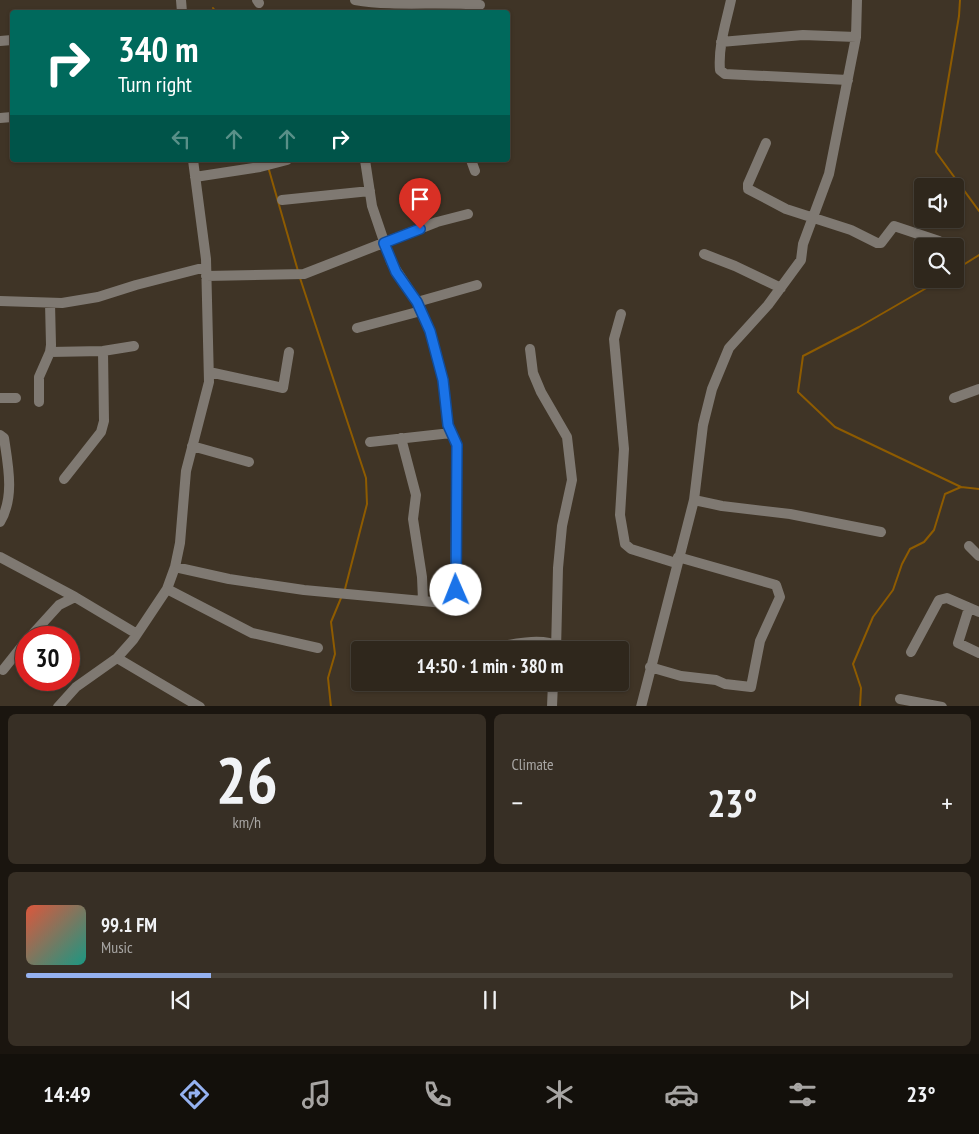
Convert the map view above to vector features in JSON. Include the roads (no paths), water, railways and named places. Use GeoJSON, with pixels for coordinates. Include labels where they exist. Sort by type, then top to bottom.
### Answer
{"type":"FeatureCollection","features":[{"type":"Feature","properties":{"kind":"street"},"geometry":{"type":"LineString","coordinates":[[355,0],[394,8],[442,2],[480,5]]}},
{"type":"Feature","properties":{"kind":"street"},"geometry":{"type":"LineString","coordinates":[[731,0],[721,42],[720,70],[724,74],[848,80]]}},
{"type":"Feature","properties":{"kind":"street"},"geometry":{"type":"LineString","coordinates":[[641,706],[677,560],[694,500],[703,425],[712,389],[722,360],[729,348],[781,288],[801,260],[803,244],[829,174],[856,37],[857,0]]}},
{"type":"Feature","properties":{"kind":"street"},"geometry":{"type":"LineString","coordinates":[[721,42],[803,35],[856,37]]}},
{"type":"Feature","properties":{"kind":"street"},"geometry":{"type":"LineString","coordinates":[[766,143],[748,184],[748,189],[786,209],[852,230],[878,243],[881,243],[894,226],[930,238]]}},
{"type":"Feature","properties":{"kind":"street"},"geometry":{"type":"LineString","coordinates":[[64,705],[76,687],[117,658],[137,634],[167,589],[175,567],[180,543],[186,471],[208,391],[209,372],[206,323],[206,271],[193,162]]}},
{"type":"Feature","properties":{"kind":"street"},"geometry":{"type":"LineString","coordinates":[[195,177],[266,166],[280,162]]}},
{"type":"Feature","properties":{"kind":"street"},"geometry":{"type":"LineString","coordinates":[[175,567],[229,579],[304,590],[444,603],[452,601],[455,597],[458,453],[446,418],[439,364],[430,331],[419,306],[396,272],[384,243],[372,206],[365,162]]}},
{"type":"Feature","properties":{"kind":"street"},"geometry":{"type":"LineString","coordinates":[[472,162],[475,171]]}},
{"type":"Feature","properties":{"kind":"street"},"geometry":{"type":"LineString","coordinates":[[282,200],[370,191]]}},
{"type":"Feature","properties":{"kind":"street"},"geometry":{"type":"LineString","coordinates":[[0,301],[50,303],[98,297],[125,288],[206,271],[304,274],[437,222],[468,214]]}},
{"type":"Feature","properties":{"kind":"street"},"geometry":{"type":"LineString","coordinates":[[704,254],[751,273],[781,288]]}},
{"type":"Feature","properties":{"kind":"street"},"geometry":{"type":"LineString","coordinates":[[357,328],[477,285]]}},
{"type":"Feature","properties":{"kind":"street"},"geometry":{"type":"LineString","coordinates":[[39,402],[40,377],[50,352],[50,303]]}},
{"type":"Feature","properties":{"kind":"street"},"geometry":{"type":"LineString","coordinates":[[621,314],[614,340],[624,448],[620,515],[625,544],[631,549],[776,585],[780,597],[760,641],[750,687],[725,684],[716,680],[681,676],[650,667]]}},
{"type":"Feature","properties":{"kind":"street"},"geometry":{"type":"LineString","coordinates":[[50,352],[102,351],[134,346]]}},
{"type":"Feature","properties":{"kind":"street"},"geometry":{"type":"LineString","coordinates":[[530,349],[533,373],[540,392],[567,437],[572,480],[562,526],[556,602],[556,641]]}},
{"type":"Feature","properties":{"kind":"street"},"geometry":{"type":"LineString","coordinates":[[64,479],[101,432],[104,410],[102,351]]}},
{"type":"Feature","properties":{"kind":"street"},"geometry":{"type":"LineString","coordinates":[[209,372],[283,388],[286,382],[290,352]]}},
{"type":"Feature","properties":{"kind":"street"},"geometry":{"type":"LineString","coordinates":[[954,398],[979,389]]}},
{"type":"Feature","properties":{"kind":"street"},"geometry":{"type":"LineString","coordinates":[[0,398],[16,398]]}},
{"type":"Feature","properties":{"kind":"street"},"geometry":{"type":"LineString","coordinates":[[370,442],[451,433]]}},
{"type":"Feature","properties":{"kind":"street"},"geometry":{"type":"LineString","coordinates":[[0,435],[4,438],[10,494],[6,512],[1,519]]}},
{"type":"Feature","properties":{"kind":"street"},"geometry":{"type":"LineString","coordinates":[[401,438],[416,495],[413,519],[422,577],[423,600]]}},
{"type":"Feature","properties":{"kind":"street"},"geometry":{"type":"LineString","coordinates":[[192,446],[250,462]]}},
{"type":"Feature","properties":{"kind":"street"},"geometry":{"type":"LineString","coordinates":[[694,500],[722,506],[790,514],[881,532]]}},
{"type":"Feature","properties":{"kind":"street"},"geometry":{"type":"LineString","coordinates":[[969,546],[979,556]]}},
{"type":"Feature","properties":{"kind":"street"},"geometry":{"type":"LineString","coordinates":[[0,557],[75,597],[137,634]]}},
{"type":"Feature","properties":{"kind":"street"},"geometry":{"type":"LineString","coordinates":[[167,589],[252,633],[318,648]]}},
{"type":"Feature","properties":{"kind":"street"},"geometry":{"type":"LineString","coordinates":[[40,626],[59,605],[75,597]]}},
{"type":"Feature","properties":{"kind":"street"},"geometry":{"type":"LineString","coordinates":[[911,652],[939,600],[947,598],[979,612]]}},
{"type":"Feature","properties":{"kind":"street"},"geometry":{"type":"LineString","coordinates":[[968,608],[958,643],[979,654]]}},
{"type":"Feature","properties":{"kind":"street"},"geometry":{"type":"LineString","coordinates":[[3,670],[15,655]]}},
{"type":"Feature","properties":{"kind":"street"},"geometry":{"type":"LineString","coordinates":[[117,658],[200,706]]}},
{"type":"Feature","properties":{"kind":"street"},"geometry":{"type":"LineString","coordinates":[[552,706],[553,691]]}},
{"type":"Feature","properties":{"kind":"street"},"geometry":{"type":"LineString","coordinates":[[900,699],[942,706]]}},
{"type":"Feature","properties":{"kind":"waterway"},"geometry":{"type":"LineString","coordinates":[[960,0],[959,16],[936,152],[979,211]]}},
{"type":"Feature","properties":{"kind":"waterway"},"geometry":{"type":"LineString","coordinates":[[269,170],[298,271]]}},
{"type":"Feature","properties":{"kind":"waterway"},"geometry":{"type":"LineString","coordinates":[[964,264],[979,255]]}},
{"type":"Feature","properties":{"kind":"waterway"},"geometry":{"type":"LineString","coordinates":[[300,278],[366,478],[367,504],[345,589]]}},
{"type":"Feature","properties":{"kind":"waterway"},"geometry":{"type":"LineString","coordinates":[[926,288],[859,327],[803,356],[798,392],[835,427],[961,487]]}},
{"type":"Feature","properties":{"kind":"waterway"},"geometry":{"type":"LineString","coordinates":[[860,706],[861,688],[853,664],[873,617],[893,590],[902,564],[910,549],[924,542],[934,530],[945,494],[961,487],[979,489]]}},
{"type":"Feature","properties":{"kind":"waterway"},"geometry":{"type":"LineString","coordinates":[[331,706],[328,678],[335,654],[331,622],[341,598]]}}]}
